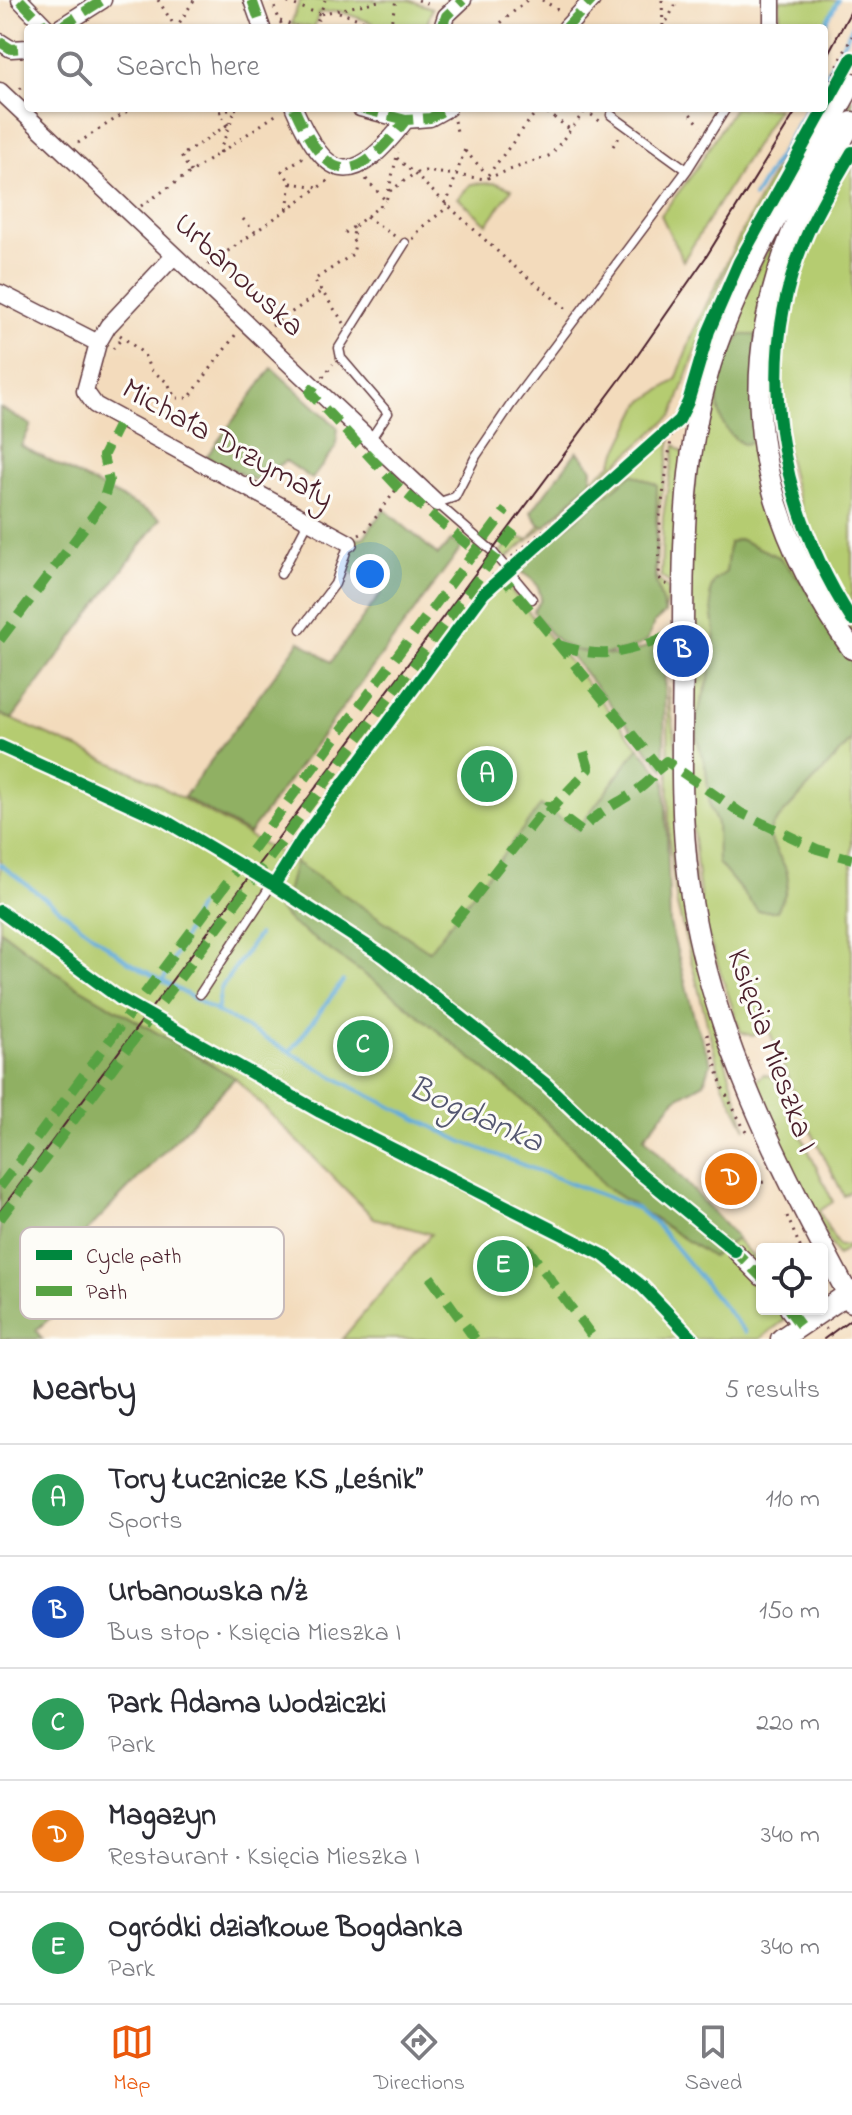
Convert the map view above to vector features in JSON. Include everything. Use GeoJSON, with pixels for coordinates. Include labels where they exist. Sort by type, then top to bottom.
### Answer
{"type":"FeatureCollection","features":[{"type":"Feature","properties":{"kind":"street"},"geometry":{"type":"LineString","coordinates":[[20,0],[43,24]]}},
{"type":"Feature","properties":{"kind":"street"},"geometry":{"type":"LineString","coordinates":[[65,24],[102,0]]}},
{"type":"Feature","properties":{"kind":"street"},"geometry":{"type":"LineString","coordinates":[[252,0],[261,24]]}},
{"type":"Feature","properties":{"kind":"street"},"geometry":{"type":"LineString","coordinates":[[443,24],[446,16],[463,0]]}},
{"type":"Feature","properties":{"kind":"street"},"geometry":{"type":"LineString","coordinates":[[569,24],[592,0]]}},
{"type":"Feature","properties":{"kind":"street"},"geometry":{"type":"LineString","coordinates":[[772,0],[772,24]]}},
{"type":"Feature","properties":{"kind":"street"},"geometry":{"type":"LineString","coordinates":[[0,42],[11,49],[24,48]]}},
{"type":"Feature","properties":{"kind":"street","name":"Księcia Mieszka I"},"geometry":{"type":"LineString","coordinates":[[851,1296],[755,1109],[722,1021],[698,937],[684,838],[683,555],[691,453],[716,348],[747,274],[852,83]]}},
{"type":"Feature","properties":{"kind":"street","name":"Urbanowska"},"geometry":{"type":"LineString","coordinates":[[0,91],[437,503]]}},
{"type":"Feature","properties":{"kind":"street"},"geometry":{"type":"LineString","coordinates":[[296,112],[319,156],[333,166],[350,168],[379,154],[409,114],[430,118],[446,112]]}},
{"type":"Feature","properties":{"kind":"street"},"geometry":{"type":"LineString","coordinates":[[852,122],[792,232],[777,277],[763,350],[761,415],[766,465],[777,512],[792,551],[814,593],[852,649]]}},
{"type":"Feature","properties":{"kind":"street","name":"Michała Drzymały"},"geometry":{"type":"LineString","coordinates":[[174,256],[108,326],[103,347],[86,382],[87,398],[160,442],[303,519],[351,539]]}},
{"type":"Feature","properties":{"kind":"street","name":"Michała Drzymały"},"geometry":{"type":"LineString","coordinates":[[0,293],[103,347]]}},
{"type":"Feature","properties":{"kind":"street"},"geometry":{"type":"LineString","coordinates":[[735,1251],[756,1272]]}},
{"type":"Feature","properties":{"kind":"street"},"geometry":{"type":"LineString","coordinates":[[828,1308],[851,1296]]}},
{"type":"Feature","properties":{"kind":"street"},"geometry":{"type":"LineString","coordinates":[[781,1339],[794,1317]]}},
{"type":"Feature","properties":{"kind":"lane"},"geometry":{"type":"LineString","coordinates":[[532,599],[506,567],[437,503],[455,497],[483,444],[687,170],[723,112]]}},
{"type":"Feature","properties":{"kind":"lane"},"geometry":{"type":"LineString","coordinates":[[611,115],[687,170]]}},
{"type":"Feature","properties":{"kind":"lane"},"geometry":{"type":"LineString","coordinates":[[370,440],[388,413],[341,358],[339,348],[405,243]]}},
{"type":"Feature","properties":{"kind":"lane"},"geometry":{"type":"LineString","coordinates":[[281,574],[305,528],[303,519]]}},
{"type":"Feature","properties":{"kind":"lane"},"geometry":{"type":"LineString","coordinates":[[301,629],[335,584],[351,539]]}},
{"type":"Feature","properties":{"kind":"lane"},"geometry":{"type":"LineString","coordinates":[[200,994],[271,883]]}},
{"type":"Feature","properties":{"kind":"path"},"geometry":{"type":"LineString","coordinates":[[158,0],[173,24]]}},
{"type":"Feature","properties":{"kind":"path"},"geometry":{"type":"LineString","coordinates":[[179,24],[194,0]]}},
{"type":"Feature","properties":{"kind":"path"},"geometry":{"type":"LineString","coordinates":[[271,0],[281,24]]}},
{"type":"Feature","properties":{"kind":"path"},"geometry":{"type":"LineString","coordinates":[[280,0],[320,14],[383,0]]}},
{"type":"Feature","properties":{"kind":"path"},"geometry":{"type":"LineString","coordinates":[[316,24],[325,0]]}},
{"type":"Feature","properties":{"kind":"path"},"geometry":{"type":"LineString","coordinates":[[391,24],[396,0]]}},
{"type":"Feature","properties":{"kind":"path"},"geometry":{"type":"LineString","coordinates":[[418,0],[433,5]]}},
{"type":"Feature","properties":{"kind":"path"},"geometry":{"type":"LineString","coordinates":[[499,24],[527,0]]}},
{"type":"Feature","properties":{"kind":"path"},"geometry":{"type":"LineString","coordinates":[[542,0],[569,24]]}},
{"type":"Feature","properties":{"kind":"path"},"geometry":{"type":"LineString","coordinates":[[662,0],[663,24]]}},
{"type":"Feature","properties":{"kind":"path"},"geometry":{"type":"LineString","coordinates":[[665,24],[678,0]]}},
{"type":"Feature","properties":{"kind":"path"},"geometry":{"type":"LineString","coordinates":[[339,12],[370,24]]}},
{"type":"Feature","properties":{"kind":"path"},"geometry":{"type":"LineString","coordinates":[[280,21],[288,24]]}},
{"type":"Feature","properties":{"kind":"path"},"geometry":{"type":"LineString","coordinates":[[828,87],[852,36]]}},
{"type":"Feature","properties":{"kind":"path"},"geometry":{"type":"LineString","coordinates":[[828,102],[852,58]]}},
{"type":"Feature","properties":{"kind":"path"},"geometry":{"type":"LineString","coordinates":[[65,152],[125,112]]}},
{"type":"Feature","properties":{"kind":"path"},"geometry":{"type":"LineString","coordinates":[[218,112],[228,126]]}},
{"type":"Feature","properties":{"kind":"path"},"geometry":{"type":"LineString","coordinates":[[218,154],[235,112]]}},
{"type":"Feature","properties":{"kind":"path"},"geometry":{"type":"LineString","coordinates":[[130,214],[280,112]]}},
{"type":"Feature","properties":{"kind":"path"},"geometry":{"type":"LineString","coordinates":[[449,112],[457,131]]}},
{"type":"Feature","properties":{"kind":"path"},"geometry":{"type":"LineString","coordinates":[[488,177],[537,112]]}},
{"type":"Feature","properties":{"kind":"path"},"geometry":{"type":"LineString","coordinates":[[546,112],[571,130]]}},
{"type":"Feature","properties":{"kind":"path"},"geometry":{"type":"LineString","coordinates":[[390,191],[414,174],[425,171],[488,177],[551,155],[584,112]]}},
{"type":"Feature","properties":{"kind":"path"},"geometry":{"type":"LineString","coordinates":[[689,112],[709,135]]}},
{"type":"Feature","properties":{"kind":"path"},"geometry":{"type":"LineString","coordinates":[[191,172],[180,157],[228,126]]}},
{"type":"Feature","properties":{"kind":"path"},"geometry":{"type":"LineString","coordinates":[[613,146],[620,136]]}},
{"type":"Feature","properties":{"kind":"path"},"geometry":{"type":"LineString","coordinates":[[308,281],[353,254],[355,244],[346,232],[386,201],[400,144]]}},
{"type":"Feature","properties":{"kind":"path"},"geometry":{"type":"LineString","coordinates":[[446,205],[465,150],[488,177]]}},
{"type":"Feature","properties":{"kind":"path"},"geometry":{"type":"LineString","coordinates":[[306,155],[281,171],[291,183],[319,187]]}},
{"type":"Feature","properties":{"kind":"path"},"geometry":{"type":"LineString","coordinates":[[397,158],[543,291],[578,317]]}},
{"type":"Feature","properties":{"kind":"path"},"geometry":{"type":"LineString","coordinates":[[194,275],[350,168],[386,201]]}},
{"type":"Feature","properties":{"kind":"path"},"geometry":{"type":"LineString","coordinates":[[287,210],[291,183]]}},
{"type":"Feature","properties":{"kind":"path"},"geometry":{"type":"LineString","coordinates":[[366,217],[405,243]]}},
{"type":"Feature","properties":{"kind":"path"},"geometry":{"type":"LineString","coordinates":[[243,219],[255,232]]}},
{"type":"Feature","properties":{"kind":"path"},"geometry":{"type":"LineString","coordinates":[[352,238],[356,225]]}},
{"type":"Feature","properties":{"kind":"path"},"geometry":{"type":"LineString","coordinates":[[314,280],[346,326]]}},
{"type":"Feature","properties":{"kind":"path"},"geometry":{"type":"LineString","coordinates":[[259,335],[322,291]]}},
{"type":"Feature","properties":{"kind":"path"},"geometry":{"type":"LineString","coordinates":[[103,347],[116,330],[144,354],[150,369],[168,383],[175,398],[189,398],[246,323]]}},
{"type":"Feature","properties":{"kind":"path"},"geometry":{"type":"LineString","coordinates":[[322,378],[329,369]]}},
{"type":"Feature","properties":{"kind":"path"},"geometry":{"type":"LineString","coordinates":[[271,883],[446,642],[506,567],[666,427],[689,389]]}},
{"type":"Feature","properties":{"kind":"path"},"geometry":{"type":"LineString","coordinates":[[506,567],[674,426],[689,389]]}},
{"type":"Feature","properties":{"kind":"path"},"geometry":{"type":"LineString","coordinates":[[670,587],[659,578],[660,516],[672,433]]}},
{"type":"Feature","properties":{"kind":"path"},"geometry":{"type":"LineString","coordinates":[[351,539],[365,532],[398,487]]}},
{"type":"Feature","properties":{"kind":"path"},"geometry":{"type":"LineString","coordinates":[[0,911],[119,998],[320,1112],[603,1255],[642,1286],[693,1339]]}},
{"type":"Feature","properties":{"kind":"path"},"geometry":{"type":"LineString","coordinates":[[754,1184],[769,1181]]}},
{"type":"Feature","properties":{"kind":"path"},"geometry":{"type":"LineString","coordinates":[[824,1315],[843,1339]]}},
{"type":"Feature","properties":{"kind":"green space"},"geometry":{"type":"Polygon","coordinates":[[[300,0],[409,0],[432,8],[427,24],[373,24],[339,11],[319,13],[315,24],[291,24],[300,0]]]}},
{"type":"Feature","properties":{"kind":"green space"},"geometry":{"type":"Polygon","coordinates":[[[780,0],[838,0],[825,24],[780,24],[780,0]]]}},
{"type":"Feature","properties":{"kind":"green space"},"geometry":{"type":"Polygon","coordinates":[[[852,98],[852,107],[787,224],[758,464],[852,657],[852,1190],[844,1196],[801,1111],[769,1030],[752,1036],[741,1032],[703,922],[691,811],[690,535],[695,478],[716,373],[756,272],[852,98]]]}},
{"type":"Feature","properties":{"kind":"green space"},"geometry":{"type":"Polygon","coordinates":[[[732,112],[776,112],[683,261],[661,215],[694,172],[732,112]]]}},
{"type":"Feature","properties":{"kind":"green space"},"geometry":{"type":"Polygon","coordinates":[[[806,112],[812,112],[723,277],[673,415],[506,559],[501,551],[516,538],[529,539],[544,520],[611,464],[641,403],[676,380],[693,333],[735,245],[806,112]]]}},
{"type":"Feature","properties":{"kind":"green space"},"geometry":{"type":"Polygon","coordinates":[[[852,137],[852,146],[814,212],[796,254],[783,303],[776,351],[776,398],[780,445],[791,491],[806,536],[852,624],[852,636],[814,578],[775,472],[768,415],[770,357],[780,298],[799,238],[852,137]]]}},
{"type":"Feature","properties":{"kind":"green space"},"geometry":{"type":"Polygon","coordinates":[[[852,159],[852,613],[827,570],[793,481],[784,435],[781,388],[784,340],[792,293],[806,245],[852,159]]]}},
{"type":"Feature","properties":{"kind":"green space"},"geometry":{"type":"Polygon","coordinates":[[[496,183],[512,189],[487,224],[458,198],[471,184],[496,183]]]}},
{"type":"Feature","properties":{"kind":"green space"},"geometry":{"type":"Polygon","coordinates":[[[742,335],[756,335],[755,432],[749,443],[743,444],[731,435],[718,408],[720,376],[725,360],[742,335]]]}},
{"type":"Feature","properties":{"kind":"green space"},"geometry":{"type":"Polygon","coordinates":[[[272,368],[338,428],[336,447],[312,479],[286,461],[254,480],[206,457],[272,368]]]}},
{"type":"Feature","properties":{"kind":"green space"},"geometry":{"type":"Polygon","coordinates":[[[0,408],[31,425],[21,446],[161,518],[12,719],[0,714],[0,408]]]}},
{"type":"Feature","properties":{"kind":"green space"},"geometry":{"type":"Polygon","coordinates":[[[666,438],[671,440],[658,515],[656,578],[668,589],[665,613],[655,579],[657,486],[514,568],[666,438]]]}},
{"type":"Feature","properties":{"kind":"green space"},"geometry":{"type":"Polygon","coordinates":[[[675,445],[684,453],[673,585],[661,577],[663,516],[675,445]]]}},
{"type":"Feature","properties":{"kind":"green space"},"geometry":{"type":"Polygon","coordinates":[[[577,451],[592,468],[591,480],[546,526],[540,525],[531,512],[577,451]]]}},
{"type":"Feature","properties":{"kind":"green space"},"geometry":{"type":"Polygon","coordinates":[[[632,474],[657,485],[655,579],[665,613],[654,623],[647,641],[638,646],[605,653],[572,649],[554,637],[533,611],[541,600],[539,589],[530,577],[515,569],[632,474]]]}},
{"type":"Feature","properties":{"kind":"green space"},"geometry":{"type":"Polygon","coordinates":[[[384,509],[438,555],[452,540],[461,548],[249,834],[184,797],[300,641],[331,662],[381,593],[345,568],[344,555],[354,539],[364,537],[384,509]]]}},
{"type":"Feature","properties":{"kind":"green space"},"geometry":{"type":"Polygon","coordinates":[[[739,539],[779,557],[800,580],[852,657],[852,740],[772,826],[769,834],[788,878],[777,911],[758,911],[718,863],[717,824],[710,808],[706,769],[697,738],[696,718],[709,679],[715,632],[710,592],[714,581],[726,572],[729,543],[739,539]]]}},
{"type":"Feature","properties":{"kind":"green space"},"geometry":{"type":"Polygon","coordinates":[[[501,578],[639,747],[577,830],[541,806],[644,1137],[756,1260],[756,1315],[791,1315],[760,1339],[342,1339],[431,1234],[374,1218],[235,1078],[69,982],[0,930],[0,714],[144,777],[294,861],[308,834],[501,578]]]}},
{"type":"Feature","properties":{"kind":"green space"},"geometry":{"type":"Polygon","coordinates":[[[665,640],[664,770],[565,649],[621,656],[665,640]]]}},
{"type":"Feature","properties":{"kind":"green space"},"geometry":{"type":"Polygon","coordinates":[[[668,687],[715,1026],[746,1129],[722,1082],[677,905],[669,841],[668,687]]]}},
{"type":"Feature","properties":{"kind":"green space"},"geometry":{"type":"Polygon","coordinates":[[[639,747],[665,779],[670,924],[695,1021],[711,1063],[704,1083],[675,1099],[644,1137],[737,1238],[712,1257],[604,1186],[582,1157],[533,1109],[395,996],[290,922],[278,909],[288,889],[295,862],[429,951],[541,805],[577,830],[639,747]]]}},
{"type":"Feature","properties":{"kind":"green space"},"geometry":{"type":"Polygon","coordinates":[[[0,930],[69,982],[235,1078],[91,1227],[20,1227],[20,1319],[49,1319],[36,1330],[42,1339],[0,1339],[0,930]]]}},
{"type":"Feature","properties":{"kind":"green space"},"geometry":{"type":"Polygon","coordinates":[[[764,1074],[774,1078],[833,1202],[819,1211],[838,1246],[852,1245],[837,1256],[794,1175],[755,1081],[764,1074]]]}},
{"type":"Feature","properties":{"kind":"waterway"},"geometry":{"type":"LineString","coordinates":[[825,24],[838,0]]}},
{"type":"Feature","properties":{"kind":"waterway"},"geometry":{"type":"LineString","coordinates":[[828,71],[852,27]]}},
{"type":"Feature","properties":{"kind":"waterway"},"geometry":{"type":"LineString","coordinates":[[754,197],[805,112]]}},
{"type":"Feature","properties":{"kind":"waterway","name":"Bogdanka"},"geometry":{"type":"LineString","coordinates":[[0,864],[127,961],[354,1088],[463,1142],[638,1209],[657,1225],[745,1332]]}},
{"type":"Feature","properties":{"kind":"waterway"},"geometry":{"type":"LineString","coordinates":[[163,981],[199,905]]}},
{"type":"Feature","properties":{"kind":"waterway"},"geometry":{"type":"LineString","coordinates":[[217,1012],[221,988],[258,935]]}},
{"type":"Feature","properties":{"kind":"waterway"},"geometry":{"type":"LineString","coordinates":[[290,1052],[343,981]]}},
{"type":"Feature","properties":{"kind":"tram line"},"geometry":{"type":"LineString","coordinates":[[828,54],[852,9]]}},
{"type":"Feature","properties":{"kind":"tram line"},"geometry":{"type":"LineString","coordinates":[[0,1211],[633,362],[706,257],[796,112]]}},
{"type":"Feature","properties":{"kind":"tram line"},"geometry":{"type":"LineString","coordinates":[[824,1339],[852,1318]]}},
{"type":"Feature","properties":{"kind":"marked path"},"geometry":{"type":"LineString","coordinates":[[20,0],[43,24]]}},
{"type":"Feature","properties":{"kind":"marked path"},"geometry":{"type":"LineString","coordinates":[[65,24],[103,0]]}},
{"type":"Feature","properties":{"kind":"marked path"},"geometry":{"type":"LineString","coordinates":[[252,0],[261,24]]}},
{"type":"Feature","properties":{"kind":"marked path"},"geometry":{"type":"LineString","coordinates":[[443,24],[446,16],[463,0]]}},
{"type":"Feature","properties":{"kind":"marked path"},"geometry":{"type":"LineString","coordinates":[[570,24],[592,0]]}},
{"type":"Feature","properties":{"kind":"marked path"},"geometry":{"type":"LineString","coordinates":[[0,42],[11,49],[24,48]]}},
{"type":"Feature","properties":{"kind":"marked path"},"geometry":{"type":"LineString","coordinates":[[296,112],[319,152],[331,164],[344,168],[357,166],[372,157],[406,120],[430,118],[441,112]]}},
{"type":"Feature","properties":{"kind":"marked path"},"geometry":{"type":"LineString","coordinates":[[375,112],[406,120],[410,112]]}},
{"type":"Feature","properties":{"kind":"marked path"},"geometry":{"type":"LineString","coordinates":[[315,386],[310,393],[398,487],[480,555]]}},
{"type":"Feature","properties":{"kind":"marked path"},"geometry":{"type":"LineString","coordinates":[[0,640],[102,504],[109,481],[103,456],[118,426]]}},
{"type":"Feature","properties":{"kind":"marked path"},"geometry":{"type":"LineString","coordinates":[[0,1187],[506,510]]}},
{"type":"Feature","properties":{"kind":"marked path"},"geometry":{"type":"LineString","coordinates":[[0,1219],[519,524]]}},
{"type":"Feature","properties":{"kind":"marked path"},"geometry":{"type":"LineString","coordinates":[[498,571],[666,776]]}},
{"type":"Feature","properties":{"kind":"marked path"},"geometry":{"type":"LineString","coordinates":[[559,645],[575,650],[613,653],[666,637]]}},
{"type":"Feature","properties":{"kind":"marked path"},"geometry":{"type":"LineString","coordinates":[[584,752],[589,769],[551,809],[581,831],[595,817],[647,783],[666,761],[741,813],[817,849],[852,859]]}},
{"type":"Feature","properties":{"kind":"marked path"},"geometry":{"type":"LineString","coordinates":[[453,924],[547,806],[551,809]]}},
{"type":"Feature","properties":{"kind":"marked path"},"geometry":{"type":"LineString","coordinates":[[526,1246],[594,1339]]}},
{"type":"Feature","properties":{"kind":"marked path"},"geometry":{"type":"LineString","coordinates":[[731,1247],[756,1272]]}},
{"type":"Feature","properties":{"kind":"marked path"},"geometry":{"type":"LineString","coordinates":[[430,1277],[475,1339]]}},
{"type":"Feature","properties":{"kind":"marked path"},"geometry":{"type":"LineString","coordinates":[[792,1315],[800,1325]]}},
{"type":"Feature","properties":{"kind":"cycle path"},"geometry":{"type":"LineString","coordinates":[[828,101],[852,58]]}},
{"type":"Feature","properties":{"kind":"cycle path"},"geometry":{"type":"LineString","coordinates":[[274,885],[303,838],[484,593],[679,420],[688,402],[709,331],[739,262],[822,112]]}},
{"type":"Feature","properties":{"kind":"cycle path"},"geometry":{"type":"LineString","coordinates":[[852,152],[808,232],[790,280],[780,330],[777,380],[781,430],[791,480],[806,529],[827,576],[852,620]]}},
{"type":"Feature","properties":{"kind":"cycle path"},"geometry":{"type":"LineString","coordinates":[[0,746],[164,820],[272,884],[385,957],[546,1084],[636,1170],[735,1251]]}},
{"type":"Feature","properties":{"kind":"cycle path"},"geometry":{"type":"LineString","coordinates":[[0,911],[119,998],[320,1112],[603,1255],[642,1286],[693,1339]]}},
{"type":"Feature","properties":{"kind":"place","name":"Urbanowska n/ż"},"geometry":{"type":"Point","coordinates":[683,651]}},
{"type":"Feature","properties":{"kind":"place","name":"Tory Łucznicze KS „Leśnik”"},"geometry":{"type":"Point","coordinates":[487,776]}},
{"type":"Feature","properties":{"kind":"place","name":"Park Adama Wodziczki"},"geometry":{"type":"Point","coordinates":[363,1046]}},
{"type":"Feature","properties":{"kind":"place","name":"Magazyn"},"geometry":{"type":"Point","coordinates":[731,1179]}},
{"type":"Feature","properties":{"kind":"place","name":"Ogródki działkowe Bogdanka"},"geometry":{"type":"Point","coordinates":[503,1266]}}]}
